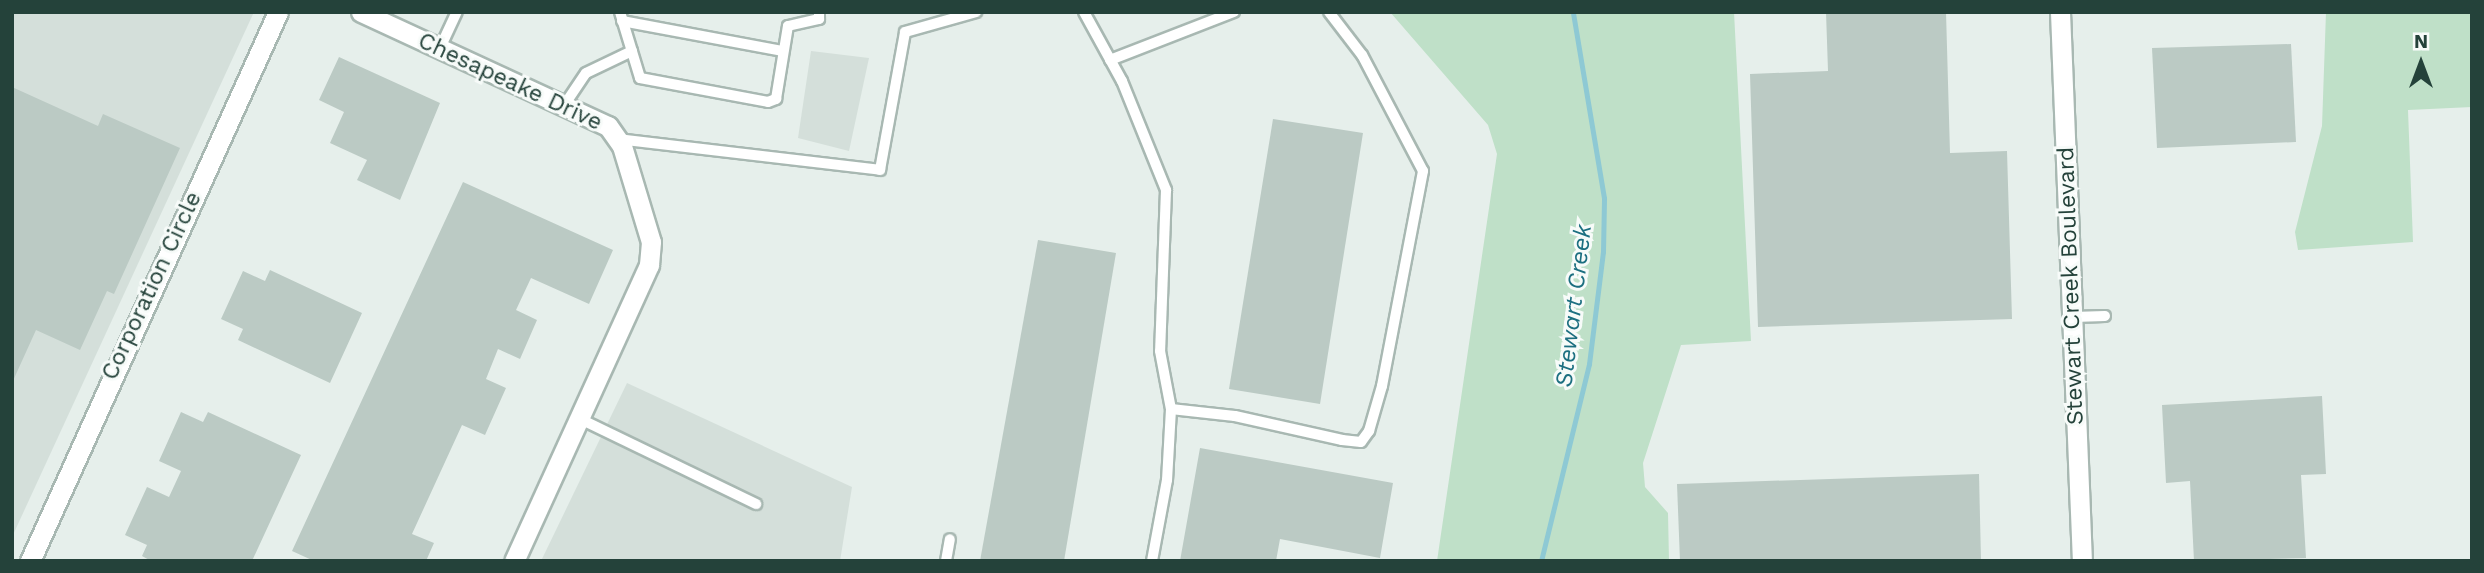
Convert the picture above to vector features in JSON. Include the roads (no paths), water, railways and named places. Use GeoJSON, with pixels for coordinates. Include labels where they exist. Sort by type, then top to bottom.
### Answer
{"type":"FeatureCollection","features":[{"type":"Feature","properties":{"kind":"street","name":"Corporation Circle"},"geometry":{"type":"LineString","coordinates":[[30,561],[278,12]]}},
{"type":"Feature","properties":{"kind":"street","name":"Chesapeake Drive"},"geometry":{"type":"LineString","coordinates":[[361,12],[565,104],[608,126],[618,139]]}},
{"type":"Feature","properties":{"kind":"street","name":"Stewart Creek Boulevard"},"geometry":{"type":"LineString","coordinates":[[2060,12],[2082,561]]}},
{"type":"Feature","properties":{"kind":"street"},"geometry":{"type":"LineString","coordinates":[[514,561],[649,265],[652,250],[618,139]]}},
{"type":"Feature","properties":{"kind":"lane"},"geometry":{"type":"LineString","coordinates":[[440,48],[457,12]]}},
{"type":"Feature","properties":{"kind":"lane"},"geometry":{"type":"LineString","coordinates":[[783,51],[621,17],[640,78],[768,102],[776,99],[788,26],[819,19],[819,12]]}},
{"type":"Feature","properties":{"kind":"lane"},"geometry":{"type":"LineString","coordinates":[[934,12],[937,23]]}},
{"type":"Feature","properties":{"kind":"lane"},"geometry":{"type":"LineString","coordinates":[[618,139],[880,170],[905,32],[976,12]]}},
{"type":"Feature","properties":{"kind":"lane"},"geometry":{"type":"LineString","coordinates":[[1084,12],[1110,60],[1166,190],[1160,351],[1171,409],[1167,480],[1152,561]]}},
{"type":"Feature","properties":{"kind":"lane"},"geometry":{"type":"LineString","coordinates":[[1110,60],[1234,12]]}},
{"type":"Feature","properties":{"kind":"lane"},"geometry":{"type":"LineString","coordinates":[[1171,409],[1235,416],[1342,440],[1361,442],[1369,431],[1423,171],[1362,55],[1329,12]]}},
{"type":"Feature","properties":{"kind":"lane"},"geometry":{"type":"LineString","coordinates":[[565,104],[586,73],[632,51]]}},
{"type":"Feature","properties":{"kind":"lane"},"geometry":{"type":"LineString","coordinates":[[2073,317],[2105,316]]}},
{"type":"Feature","properties":{"kind":"lane"},"geometry":{"type":"LineString","coordinates":[[578,418],[756,504]]}},
{"type":"Feature","properties":{"kind":"lane"},"geometry":{"type":"LineString","coordinates":[[946,561],[950,538]]}},
{"type":"Feature","properties":{"kind":"waterway","name":"Stewart Creek"},"geometry":{"type":"LineString","coordinates":[[1541,561],[1589,364],[1603,252],[1604,198],[1573,12]]}}]}
